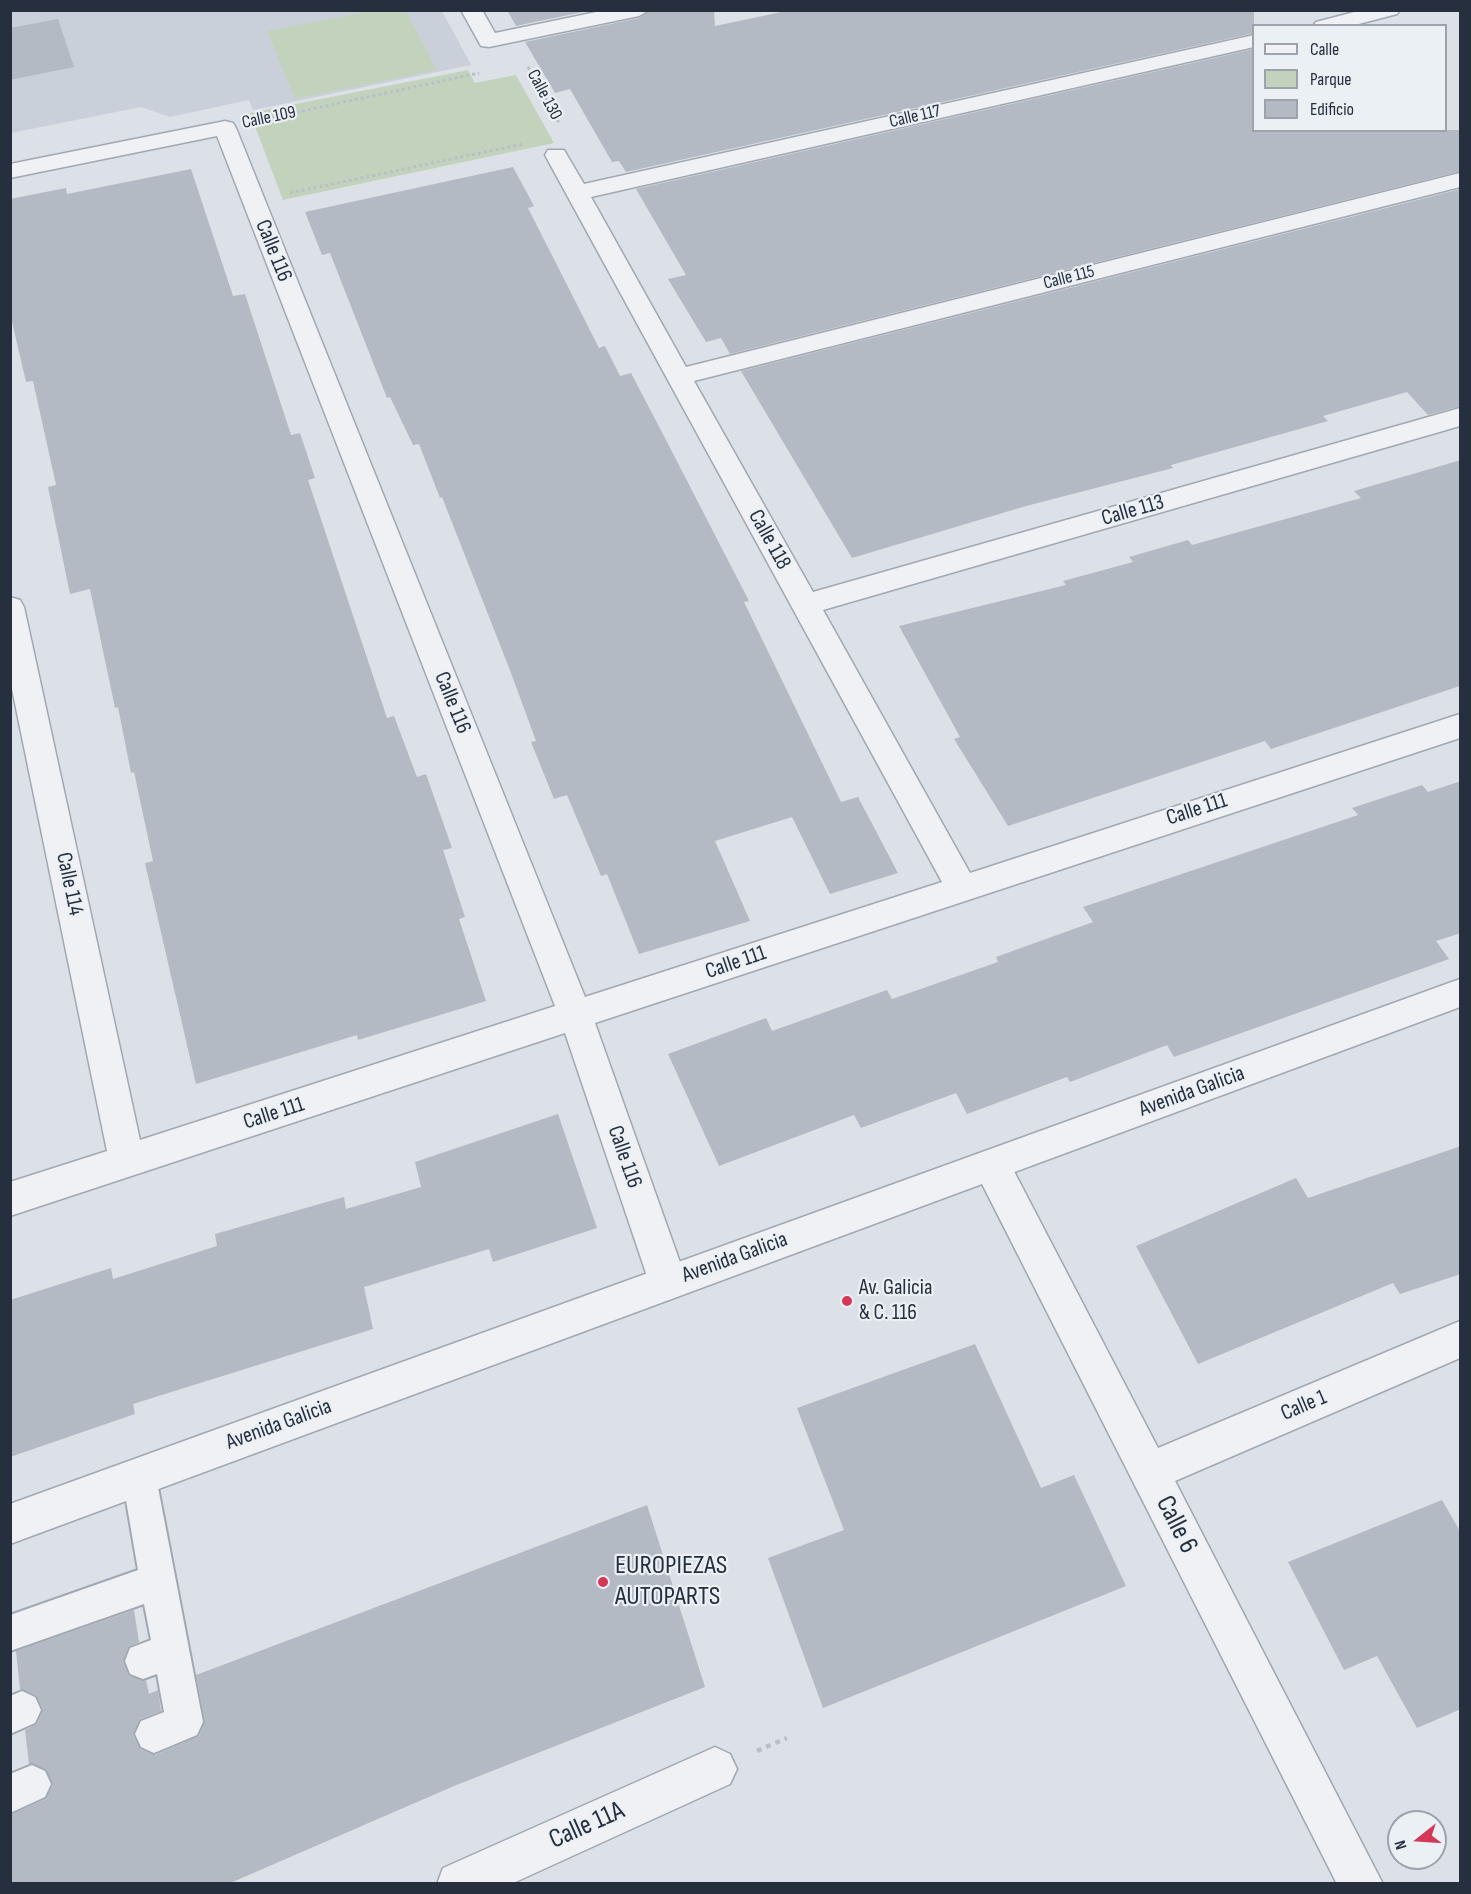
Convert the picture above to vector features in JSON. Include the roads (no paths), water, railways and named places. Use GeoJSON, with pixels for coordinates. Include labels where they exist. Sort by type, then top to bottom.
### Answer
{"type":"FeatureCollection","features":[{"type":"Feature","properties":{"kind":"street"},"geometry":{"type":"LineString","coordinates":[[471,10],[489,40],[639,10]]}},
{"type":"Feature","properties":{"kind":"street"},"geometry":{"type":"LineString","coordinates":[[1331,24],[1390,10]]}},
{"type":"Feature","properties":{"kind":"street","name":"Calle 117"},"geometry":{"type":"LineString","coordinates":[[577,193],[1252,41]]}},
{"type":"Feature","properties":{"kind":"street","name":"Calle 109"},"geometry":{"type":"LineString","coordinates":[[10,171],[225,128]]}},
{"type":"Feature","properties":{"kind":"street","name":"Calle 116"},"geometry":{"type":"LineString","coordinates":[[225,128],[576,1016],[668,1282]]}},
{"type":"Feature","properties":{"kind":"street","name":"Calle 130"},"geometry":{"type":"LineString","coordinates":[[560,145],[577,193]]}},
{"type":"Feature","properties":{"kind":"street","name":"Calle 115"},"geometry":{"type":"LineString","coordinates":[[678,377],[1461,180]]}},
{"type":"Feature","properties":{"kind":"street","name":"Calle 118"},"geometry":{"type":"LineString","coordinates":[[577,193],[961,886]]}},
{"type":"Feature","properties":{"kind":"street","name":"Calle 113"},"geometry":{"type":"LineString","coordinates":[[805,605],[1461,417]]}},
{"type":"Feature","properties":{"kind":"street","name":"Calle 114"},"geometry":{"type":"LineString","coordinates":[[10,607],[127,1162]]}},
{"type":"Feature","properties":{"kind":"street","name":"Calle 111"},"geometry":{"type":"LineString","coordinates":[[10,1199],[576,1016],[961,886],[1461,726]]}},
{"type":"Feature","properties":{"kind":"street","name":"Avenida Galicia"},"geometry":{"type":"LineString","coordinates":[[10,1524],[1461,993]]}},
{"type":"Feature","properties":{"kind":"street","name":"Calle 6"},"geometry":{"type":"LineString","coordinates":[[992,1166],[1361,1884]]}},
{"type":"Feature","properties":{"kind":"street","name":"Calle 1"},"geometry":{"type":"LineString","coordinates":[[1148,1472],[1461,1340]]}},
{"type":"Feature","properties":{"kind":"street","name":"Calle 11A"},"geometry":{"type":"LineString","coordinates":[[459,1884],[715,1769]]}},
{"type":"Feature","properties":{"kind":"lane"},"geometry":{"type":"LineString","coordinates":[[139,1477],[158,1581],[157,1655],[184,1722],[154,1734]]}},
{"type":"Feature","properties":{"kind":"lane"},"geometry":{"type":"LineString","coordinates":[[10,1633],[158,1581]]}},
{"type":"Feature","properties":{"kind":"place","name":"Av. Galicia & C. 116"},"geometry":{"type":"Point","coordinates":[847,1301]}},
{"type":"Feature","properties":{"kind":"place","name":"EUROPIEZAS AUTOPARTS"},"geometry":{"type":"Point","coordinates":[603,1582]}}]}
